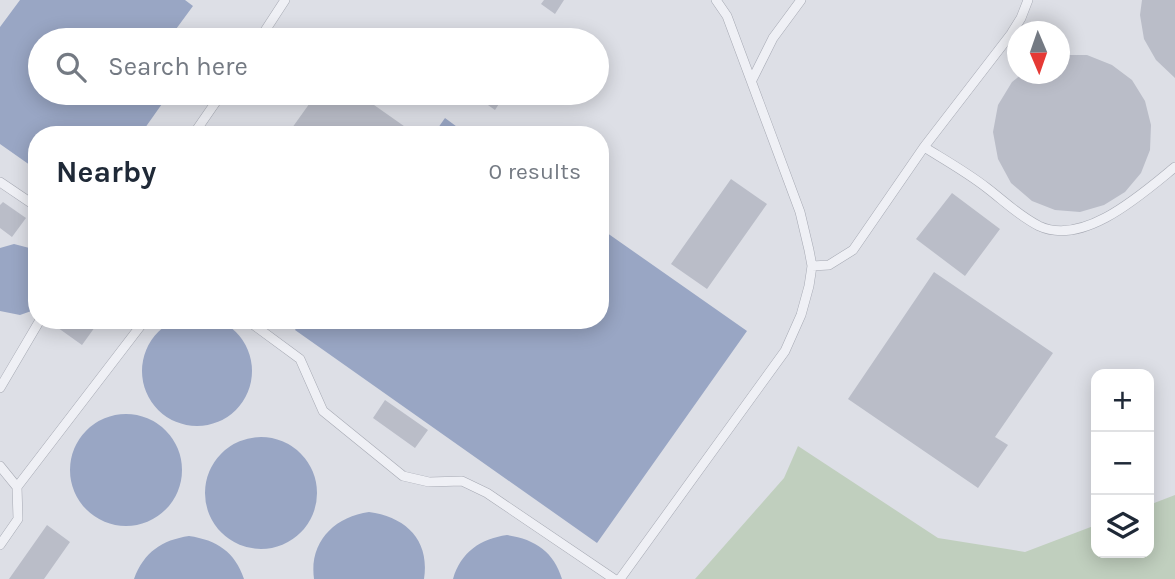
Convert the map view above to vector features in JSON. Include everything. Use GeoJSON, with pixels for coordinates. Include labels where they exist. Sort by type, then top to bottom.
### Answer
{"type":"FeatureCollection","features":[{"type":"Feature","properties":{"kind":"lane"},"geometry":{"type":"LineString","coordinates":[[267,28],[285,0]]}},
{"type":"Feature","properties":{"kind":"lane"},"geometry":{"type":"LineString","coordinates":[[620,579],[785,351],[801,315],[812,267],[800,212],[727,16],[716,0]]}},
{"type":"Feature","properties":{"kind":"lane"},"geometry":{"type":"LineString","coordinates":[[752,80],[774,38],[801,0]]}},
{"type":"Feature","properties":{"kind":"lane"},"geometry":{"type":"LineString","coordinates":[[812,267],[829,265],[853,250],[924,147],[1011,33],[1028,0]]}},
{"type":"Feature","properties":{"kind":"lane"},"geometry":{"type":"LineString","coordinates":[[199,126],[214,105]]}},
{"type":"Feature","properties":{"kind":"lane"},"geometry":{"type":"LineString","coordinates":[[924,147],[985,186],[1021,216],[1042,228],[1084,227],[1107,217],[1175,167]]}},
{"type":"Feature","properties":{"kind":"lane"},"geometry":{"type":"LineString","coordinates":[[0,182],[28,201]]}},
{"type":"Feature","properties":{"kind":"lane"},"geometry":{"type":"LineString","coordinates":[[0,388],[35,329]]}},
{"type":"Feature","properties":{"kind":"lane"},"geometry":{"type":"LineString","coordinates":[[17,487],[138,329]]}},
{"type":"Feature","properties":{"kind":"lane"},"geometry":{"type":"LineString","coordinates":[[259,329],[300,359],[323,411],[403,476],[429,482],[468,483],[614,579]]}},
{"type":"Feature","properties":{"kind":"lane"},"geometry":{"type":"LineString","coordinates":[[0,466],[17,487],[18,519],[0,545]]}},
{"type":"Feature","properties":{"kind":"green space"},"geometry":{"type":"Polygon","coordinates":[[[798,446],[938,538],[1025,552],[1091,527],[1091,558],[1154,558],[1154,503],[1175,495],[1175,579],[695,579],[784,478],[798,446]]]}},
{"type":"Feature","properties":{"kind":"water"},"geometry":{"type":"Polygon","coordinates":[[[20,0],[185,0],[193,6],[177,28],[28,28],[28,105],[161,105],[146,126],[28,126],[28,164],[0,144],[0,27],[20,0]]]}},
{"type":"Feature","properties":{"kind":"water"},"geometry":{"type":"Polygon","coordinates":[[[445,118],[456,126],[439,126],[445,118]]]}},
{"type":"Feature","properties":{"kind":"water"},"geometry":{"type":"Polygon","coordinates":[[[609,234],[747,331],[597,543],[295,330],[609,329],[609,234]]]}},
{"type":"Feature","properties":{"kind":"water"},"geometry":{"type":"Polygon","coordinates":[[[14,244],[28,248],[28,312],[20,315],[0,311],[0,248],[14,244]]]}},
{"type":"Feature","properties":{"kind":"water"},"geometry":{"type":"Polygon","coordinates":[[[161,329],[233,329],[243,340],[251,360],[251,382],[243,402],[228,417],[208,425],[186,425],[166,417],[151,402],[143,382],[146,350],[161,329]]]}},
{"type":"Feature","properties":{"kind":"water"},"geometry":{"type":"Polygon","coordinates":[[[126,414],[147,418],[166,430],[178,449],[182,470],[178,491],[166,510],[147,522],[126,526],[105,522],[86,510],[74,491],[70,470],[74,449],[86,430],[105,418],[126,414]]]}},
{"type":"Feature","properties":{"kind":"water"},"geometry":{"type":"Polygon","coordinates":[[[261,437],[282,441],[301,453],[313,472],[317,493],[313,514],[301,533],[282,545],[261,549],[240,545],[221,533],[209,514],[205,493],[209,472],[221,453],[240,441],[261,437]]]}},
{"type":"Feature","properties":{"kind":"water"},"geometry":{"type":"Polygon","coordinates":[[[369,512],[394,519],[413,533],[423,553],[424,579],[314,579],[316,554],[326,534],[345,519],[369,512]]]}},
{"type":"Feature","properties":{"kind":"water"},"geometry":{"type":"Polygon","coordinates":[[[507,535],[542,548],[554,561],[562,579],[453,579],[461,561],[473,548],[488,540],[507,535]]]}},
{"type":"Feature","properties":{"kind":"water"},"geometry":{"type":"Polygon","coordinates":[[[189,536],[224,549],[236,561],[244,579],[134,579],[143,561],[155,549],[162,544],[189,536]]]}},
{"type":"Feature","properties":{"kind":"building"},"geometry":{"type":"Polygon","coordinates":[[[544,0],[564,0],[555,14],[541,4],[544,0]]]}},
{"type":"Feature","properties":{"kind":"building"},"geometry":{"type":"Polygon","coordinates":[[[1142,0],[1175,0],[1175,78],[1156,60],[1144,39],[1140,15],[1142,0]]]}},
{"type":"Feature","properties":{"kind":"building"},"geometry":{"type":"Polygon","coordinates":[[[1070,55],[1087,55],[1112,65],[1132,80],[1145,101],[1151,125],[1150,150],[1141,173],[1125,192],[1104,205],[1080,212],[1055,210],[1032,201],[1011,183],[998,159],[993,132],[998,105],[1011,84],[1070,84],[1070,55]]]}},
{"type":"Feature","properties":{"kind":"building"},"geometry":{"type":"Polygon","coordinates":[[[308,105],[374,105],[404,126],[293,126],[308,105]]]}},
{"type":"Feature","properties":{"kind":"building"},"geometry":{"type":"Polygon","coordinates":[[[731,179],[767,204],[707,289],[671,264],[731,179]]]}},
{"type":"Feature","properties":{"kind":"building"},"geometry":{"type":"Polygon","coordinates":[[[952,193],[1000,229],[965,276],[916,239],[952,193]]]}},
{"type":"Feature","properties":{"kind":"building"},"geometry":{"type":"Polygon","coordinates":[[[3,202],[26,218],[12,237],[0,228],[0,205],[3,202]]]}},
{"type":"Feature","properties":{"kind":"building"},"geometry":{"type":"Polygon","coordinates":[[[934,272],[1053,353],[995,437],[1008,445],[978,488],[848,399],[934,272]]]}},
{"type":"Feature","properties":{"kind":"building"},"geometry":{"type":"Polygon","coordinates":[[[60,329],[94,329],[82,345],[60,329]]]}},
{"type":"Feature","properties":{"kind":"building"},"geometry":{"type":"Polygon","coordinates":[[[385,400],[428,430],[415,448],[373,418],[385,400]]]}},
{"type":"Feature","properties":{"kind":"building"},"geometry":{"type":"Polygon","coordinates":[[[47,525],[70,542],[44,579],[9,579],[47,525]]]}}]}
